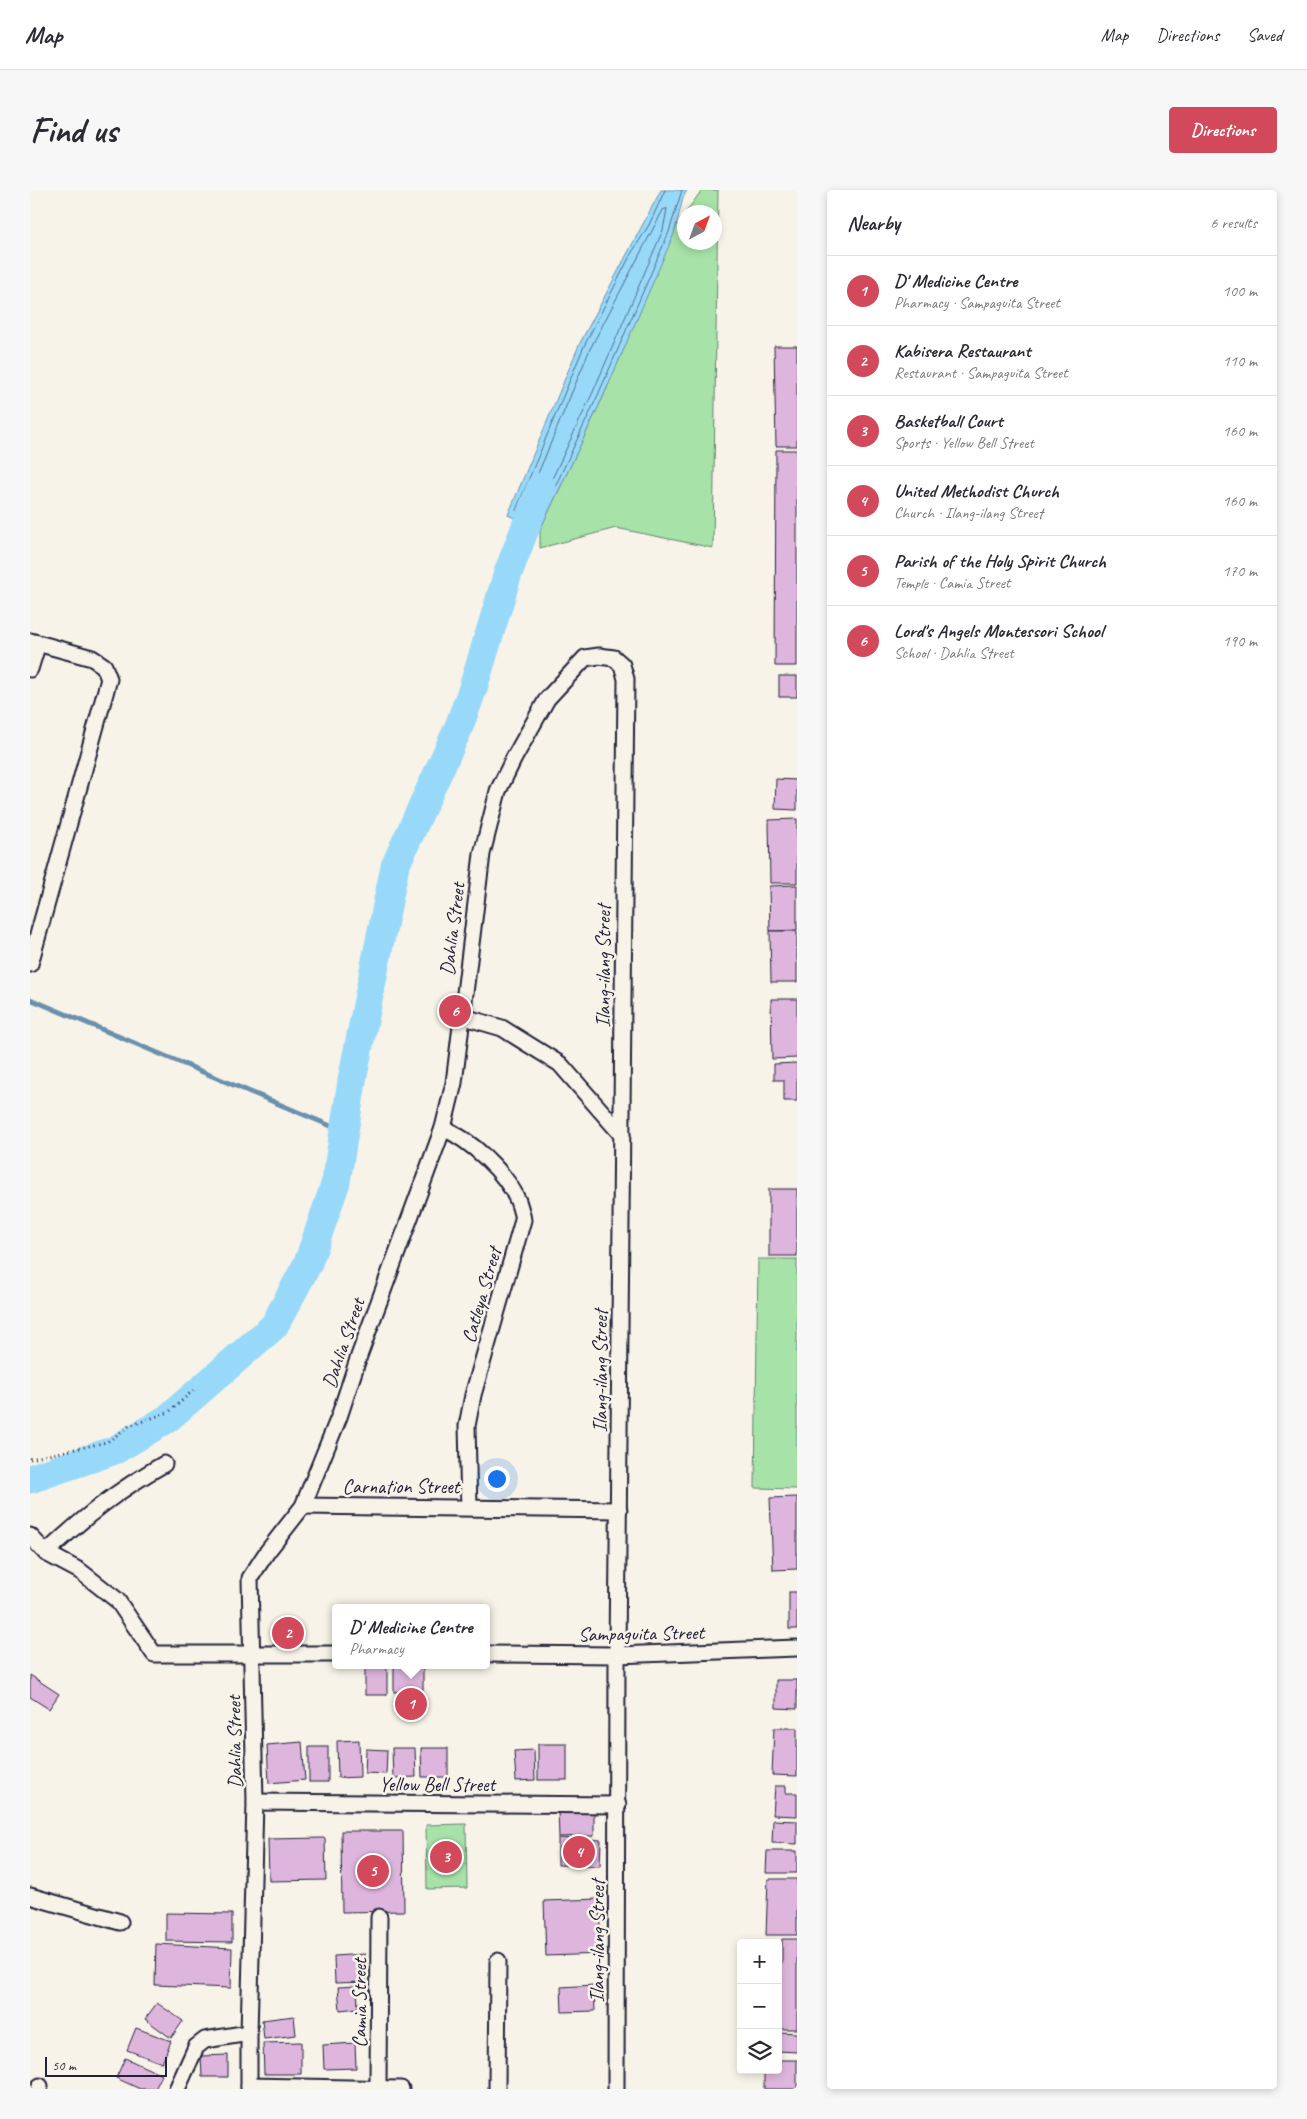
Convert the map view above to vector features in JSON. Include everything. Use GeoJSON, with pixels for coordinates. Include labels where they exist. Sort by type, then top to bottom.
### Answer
{"type":"FeatureCollection","features":[{"type":"Feature","properties":{"kind":"street"},"geometry":{"type":"LineString","coordinates":[[30,669],[34,642],[92,658],[104,666],[109,679],[30,964]]}},
{"type":"Feature","properties":{"kind":"street","name":"Dahlia Street"},"geometry":{"type":"LineString","coordinates":[[249,2088],[255,1802],[250,1578],[267,1552],[303,1506],[339,1417],[359,1356],[443,1128],[454,1083],[482,854],[498,791],[547,699],[568,674],[585,658],[599,656],[614,658]]}},
{"type":"Feature","properties":{"kind":"street","name":"Ilang-ilang Street"},"geometry":{"type":"LineString","coordinates":[[614,658],[622,665],[626,679],[618,1510],[616,2089]]}},
{"type":"Feature","properties":{"kind":"street"},"geometry":{"type":"LineString","coordinates":[[461,1016],[502,1028],[560,1064],[622,1135]]}},
{"type":"Feature","properties":{"kind":"street","name":"Catleya Street"},"geometry":{"type":"LineString","coordinates":[[443,1128],[456,1134],[490,1162],[509,1184],[518,1200],[523,1220],[473,1395],[467,1426],[469,1507]]}},
{"type":"Feature","properties":{"kind":"street"},"geometry":{"type":"LineString","coordinates":[[164,1464],[139,1478],[36,1548],[80,1571],[117,1600],[154,1654],[332,1654]]}},
{"type":"Feature","properties":{"kind":"street","name":"Carnation Street"},"geometry":{"type":"LineString","coordinates":[[303,1506],[618,1510]]}},
{"type":"Feature","properties":{"kind":"street","name":"Sampaguita Street"},"geometry":{"type":"LineString","coordinates":[[490,1654],[617,1655],[797,1648]]}},
{"type":"Feature","properties":{"kind":"street","name":"Yellow Bell Street"},"geometry":{"type":"LineString","coordinates":[[255,1802],[618,1805]]}},
{"type":"Feature","properties":{"kind":"street"},"geometry":{"type":"LineString","coordinates":[[30,1896],[120,1922]]}},
{"type":"Feature","properties":{"kind":"street","name":"Camia Street"},"geometry":{"type":"LineString","coordinates":[[378,2088],[379,1917]]}},
{"type":"Feature","properties":{"kind":"street"},"geometry":{"type":"LineString","coordinates":[[497,2089],[498,1961]]}},
{"type":"Feature","properties":{"kind":"street"},"geometry":{"type":"LineString","coordinates":[[177,2089],[196,2047],[205,2040],[249,2033]]}},
{"type":"Feature","properties":{"kind":"street"},"geometry":{"type":"LineString","coordinates":[[249,2088],[401,2089]]}},
{"type":"Feature","properties":{"kind":"path"},"geometry":{"type":"LineString","coordinates":[[30,1459],[107,1442],[129,1426],[169,1412],[195,1388]]}},
{"type":"Feature","properties":{"kind":"green space"},"geometry":{"type":"Polygon","coordinates":[[[702,190],[718,190],[718,205],[691,205],[702,190]]]}},
{"type":"Feature","properties":{"kind":"green space"},"geometry":{"type":"Polygon","coordinates":[[[677,226],[677,250],[717,250],[713,548],[616,528],[540,548],[540,530],[603,397],[677,226]]]}},
{"type":"Feature","properties":{"kind":"green space"},"geometry":{"type":"Polygon","coordinates":[[[758,1259],[797,1259],[797,1489],[755,1488],[758,1259]]]}},
{"type":"Feature","properties":{"kind":"green space"},"geometry":{"type":"Polygon","coordinates":[[[466,1824],[467,1888],[427,1889],[426,1825],[466,1824]]]}},
{"type":"Feature","properties":{"kind":"water"},"geometry":{"type":"Polygon","coordinates":[[[661,190],[687,190],[681,205],[677,205],[677,222],[674,234],[603,397],[540,530],[508,515],[579,345],[661,190]]]}},
{"type":"Feature","properties":{"kind":"building"},"geometry":{"type":"Polygon","coordinates":[[[774,346],[797,346],[797,446],[776,446],[774,346]]]}},
{"type":"Feature","properties":{"kind":"building"},"geometry":{"type":"Polygon","coordinates":[[[776,450],[797,450],[797,666],[775,666],[776,450]]]}},
{"type":"Feature","properties":{"kind":"building"},"geometry":{"type":"Polygon","coordinates":[[[779,676],[797,676],[797,697],[779,697],[779,676]]]}},
{"type":"Feature","properties":{"kind":"building"},"geometry":{"type":"Polygon","coordinates":[[[776,779],[797,780],[797,810],[775,809],[776,779]]]}},
{"type":"Feature","properties":{"kind":"building"},"geometry":{"type":"Polygon","coordinates":[[[797,819],[797,883],[770,883],[769,820],[797,819]]]}},
{"type":"Feature","properties":{"kind":"building"},"geometry":{"type":"Polygon","coordinates":[[[797,885],[797,930],[770,931],[769,886],[797,885]]]}},
{"type":"Feature","properties":{"kind":"building"},"geometry":{"type":"Polygon","coordinates":[[[770,931],[797,931],[797,982],[771,982],[770,931]]]}},
{"type":"Feature","properties":{"kind":"building"},"geometry":{"type":"Polygon","coordinates":[[[771,999],[797,999],[797,1058],[772,1059],[771,999]]]}},
{"type":"Feature","properties":{"kind":"building"},"geometry":{"type":"Polygon","coordinates":[[[797,1063],[797,1101],[784,1101],[784,1080],[774,1080],[774,1064],[797,1063]]]}},
{"type":"Feature","properties":{"kind":"building"},"geometry":{"type":"Polygon","coordinates":[[[769,1189],[797,1189],[797,1256],[769,1256],[769,1189]]]}},
{"type":"Feature","properties":{"kind":"building"},"geometry":{"type":"Polygon","coordinates":[[[797,1497],[797,1569],[773,1570],[770,1498],[797,1497]]]}},
{"type":"Feature","properties":{"kind":"building"},"geometry":{"type":"Polygon","coordinates":[[[789,1592],[797,1592],[797,1629],[789,1629],[789,1592]]]}},
{"type":"Feature","properties":{"kind":"building"},"geometry":{"type":"Polygon","coordinates":[[[365,1669],[387,1669],[387,1695],[365,1695],[365,1669]]]}},
{"type":"Feature","properties":{"kind":"building"},"geometry":{"type":"Polygon","coordinates":[[[394,1669],[423,1669],[423,1692],[394,1692],[394,1669]]]}},
{"type":"Feature","properties":{"kind":"building"},"geometry":{"type":"Polygon","coordinates":[[[30,1675],[59,1694],[49,1709],[30,1697],[30,1675]]]}},
{"type":"Feature","properties":{"kind":"building"},"geometry":{"type":"Polygon","coordinates":[[[776,1680],[797,1680],[797,1709],[776,1708],[776,1680]]]}},
{"type":"Feature","properties":{"kind":"building"},"geometry":{"type":"Polygon","coordinates":[[[774,1728],[797,1728],[797,1776],[772,1775],[774,1728]]]}},
{"type":"Feature","properties":{"kind":"building"},"geometry":{"type":"Polygon","coordinates":[[[359,1740],[360,1777],[338,1778],[337,1741],[359,1740]]]}},
{"type":"Feature","properties":{"kind":"building"},"geometry":{"type":"Polygon","coordinates":[[[302,1742],[305,1780],[269,1783],[267,1745],[302,1742]]]}},
{"type":"Feature","properties":{"kind":"building"},"geometry":{"type":"Polygon","coordinates":[[[538,1744],[567,1744],[567,1780],[538,1780],[538,1744]]]}},
{"type":"Feature","properties":{"kind":"building"},"geometry":{"type":"Polygon","coordinates":[[[309,1747],[328,1747],[328,1782],[309,1782],[309,1747]]]}},
{"type":"Feature","properties":{"kind":"building"},"geometry":{"type":"Polygon","coordinates":[[[392,1748],[415,1748],[416,1777],[393,1778],[392,1748]]]}},
{"type":"Feature","properties":{"kind":"building"},"geometry":{"type":"Polygon","coordinates":[[[421,1748],[448,1748],[448,1777],[422,1777],[421,1748]]]}},
{"type":"Feature","properties":{"kind":"building"},"geometry":{"type":"Polygon","coordinates":[[[366,1749],[387,1750],[386,1774],[365,1773],[366,1749]]]}},
{"type":"Feature","properties":{"kind":"building"},"geometry":{"type":"Polygon","coordinates":[[[534,1750],[535,1780],[516,1781],[514,1751],[534,1750]]]}},
{"type":"Feature","properties":{"kind":"building"},"geometry":{"type":"Polygon","coordinates":[[[775,1786],[786,1786],[786,1793],[797,1793],[797,1816],[773,1815],[775,1786]]]}},
{"type":"Feature","properties":{"kind":"building"},"geometry":{"type":"Polygon","coordinates":[[[594,1808],[594,1836],[559,1837],[558,1810],[594,1808]]]}},
{"type":"Feature","properties":{"kind":"building"},"geometry":{"type":"Polygon","coordinates":[[[773,1820],[797,1821],[797,1844],[772,1843],[773,1820]]]}},
{"type":"Feature","properties":{"kind":"building"},"geometry":{"type":"Polygon","coordinates":[[[341,1831],[403,1831],[404,1911],[342,1912],[341,1831]]]}},
{"type":"Feature","properties":{"kind":"building"},"geometry":{"type":"Polygon","coordinates":[[[325,1838],[326,1880],[269,1881],[268,1839],[325,1838]]]}},
{"type":"Feature","properties":{"kind":"building"},"geometry":{"type":"Polygon","coordinates":[[[558,1838],[601,1840],[600,1866],[558,1865],[558,1838]]]}},
{"type":"Feature","properties":{"kind":"building"},"geometry":{"type":"Polygon","coordinates":[[[767,1851],[797,1851],[797,1873],[766,1873],[767,1851]]]}},
{"type":"Feature","properties":{"kind":"building"},"geometry":{"type":"Polygon","coordinates":[[[768,1879],[797,1879],[797,1935],[766,1935],[768,1879]]]}},
{"type":"Feature","properties":{"kind":"building"},"geometry":{"type":"Polygon","coordinates":[[[599,1899],[601,1954],[546,1956],[544,1901],[599,1899]]]}},
{"type":"Feature","properties":{"kind":"building"},"geometry":{"type":"Polygon","coordinates":[[[166,1913],[232,1914],[232,1942],[166,1941],[166,1913]]]}},
{"type":"Feature","properties":{"kind":"building"},"geometry":{"type":"Polygon","coordinates":[[[782,1939],[797,1939],[797,2029],[782,2029],[782,1939]]]}},
{"type":"Feature","properties":{"kind":"building"},"geometry":{"type":"Polygon","coordinates":[[[156,1944],[232,1948],[231,1988],[155,1985],[156,1944]]]}},
{"type":"Feature","properties":{"kind":"building"},"geometry":{"type":"Polygon","coordinates":[[[365,1954],[366,1982],[335,1983],[334,1956],[365,1954]]]}},
{"type":"Feature","properties":{"kind":"building"},"geometry":{"type":"Polygon","coordinates":[[[594,1985],[595,2011],[562,2012],[561,1987],[594,1985]]]}},
{"type":"Feature","properties":{"kind":"building"},"geometry":{"type":"Polygon","coordinates":[[[357,1986],[358,2008],[340,2010],[338,1987],[357,1986]]]}},
{"type":"Feature","properties":{"kind":"building"},"geometry":{"type":"Polygon","coordinates":[[[157,2003],[183,2021],[171,2038],[145,2019],[157,2003]]]}},
{"type":"Feature","properties":{"kind":"building"},"geometry":{"type":"Polygon","coordinates":[[[294,2016],[296,2035],[264,2039],[262,2020],[294,2016]]]}},
{"type":"Feature","properties":{"kind":"building"},"geometry":{"type":"Polygon","coordinates":[[[136,2028],[171,2041],[162,2063],[127,2050],[136,2028]]]}},
{"type":"Feature","properties":{"kind":"building"},"geometry":{"type":"Polygon","coordinates":[[[782,2032],[797,2033],[797,2052],[782,2051],[782,2032]]]}},
{"type":"Feature","properties":{"kind":"building"},"geometry":{"type":"Polygon","coordinates":[[[301,2042],[301,2074],[264,2074],[263,2043],[301,2042]]]}},
{"type":"Feature","properties":{"kind":"building"},"geometry":{"type":"Polygon","coordinates":[[[355,2043],[356,2068],[324,2069],[323,2045],[355,2043]]]}},
{"type":"Feature","properties":{"kind":"building"},"geometry":{"type":"Polygon","coordinates":[[[228,2055],[228,2077],[202,2077],[201,2056],[228,2055]]]}},
{"type":"Feature","properties":{"kind":"building"},"geometry":{"type":"Polygon","coordinates":[[[125,2058],[162,2075],[155,2089],[140,2089],[116,2078],[125,2058]]]}},
{"type":"Feature","properties":{"kind":"building"},"geometry":{"type":"Polygon","coordinates":[[[782,2060],[797,2060],[797,2089],[764,2089],[764,2074],[782,2074],[782,2060]]]}},
{"type":"Feature","properties":{"kind":"waterway"},"geometry":{"type":"LineString","coordinates":[[30,1479],[115,1450],[167,1419],[274,1326],[308,1263],[336,1182],[353,1075],[395,866],[458,729],[473,688],[508,573],[541,487]]}},
{"type":"Feature","properties":{"kind":"waterway"},"geometry":{"type":"LineString","coordinates":[[30,999],[345,1132]]}},
{"type":"Feature","properties":{"kind":"place","name":"Lord's Angels Montessori School"},"geometry":{"type":"Point","coordinates":[455,1011]}},
{"type":"Feature","properties":{"kind":"place","name":"Kabisera Restaurant"},"geometry":{"type":"Point","coordinates":[288,1633]}},
{"type":"Feature","properties":{"kind":"place","name":"D' Medicine Centre"},"geometry":{"type":"Point","coordinates":[411,1704]}},
{"type":"Feature","properties":{"kind":"place","name":"United Methodist Church"},"geometry":{"type":"Point","coordinates":[579,1852]}},
{"type":"Feature","properties":{"kind":"place","name":"Basketball Court"},"geometry":{"type":"Point","coordinates":[446,1857]}},
{"type":"Feature","properties":{"kind":"place","name":"Parish of the Holy Spirit Church"},"geometry":{"type":"Point","coordinates":[373,1871]}}]}
